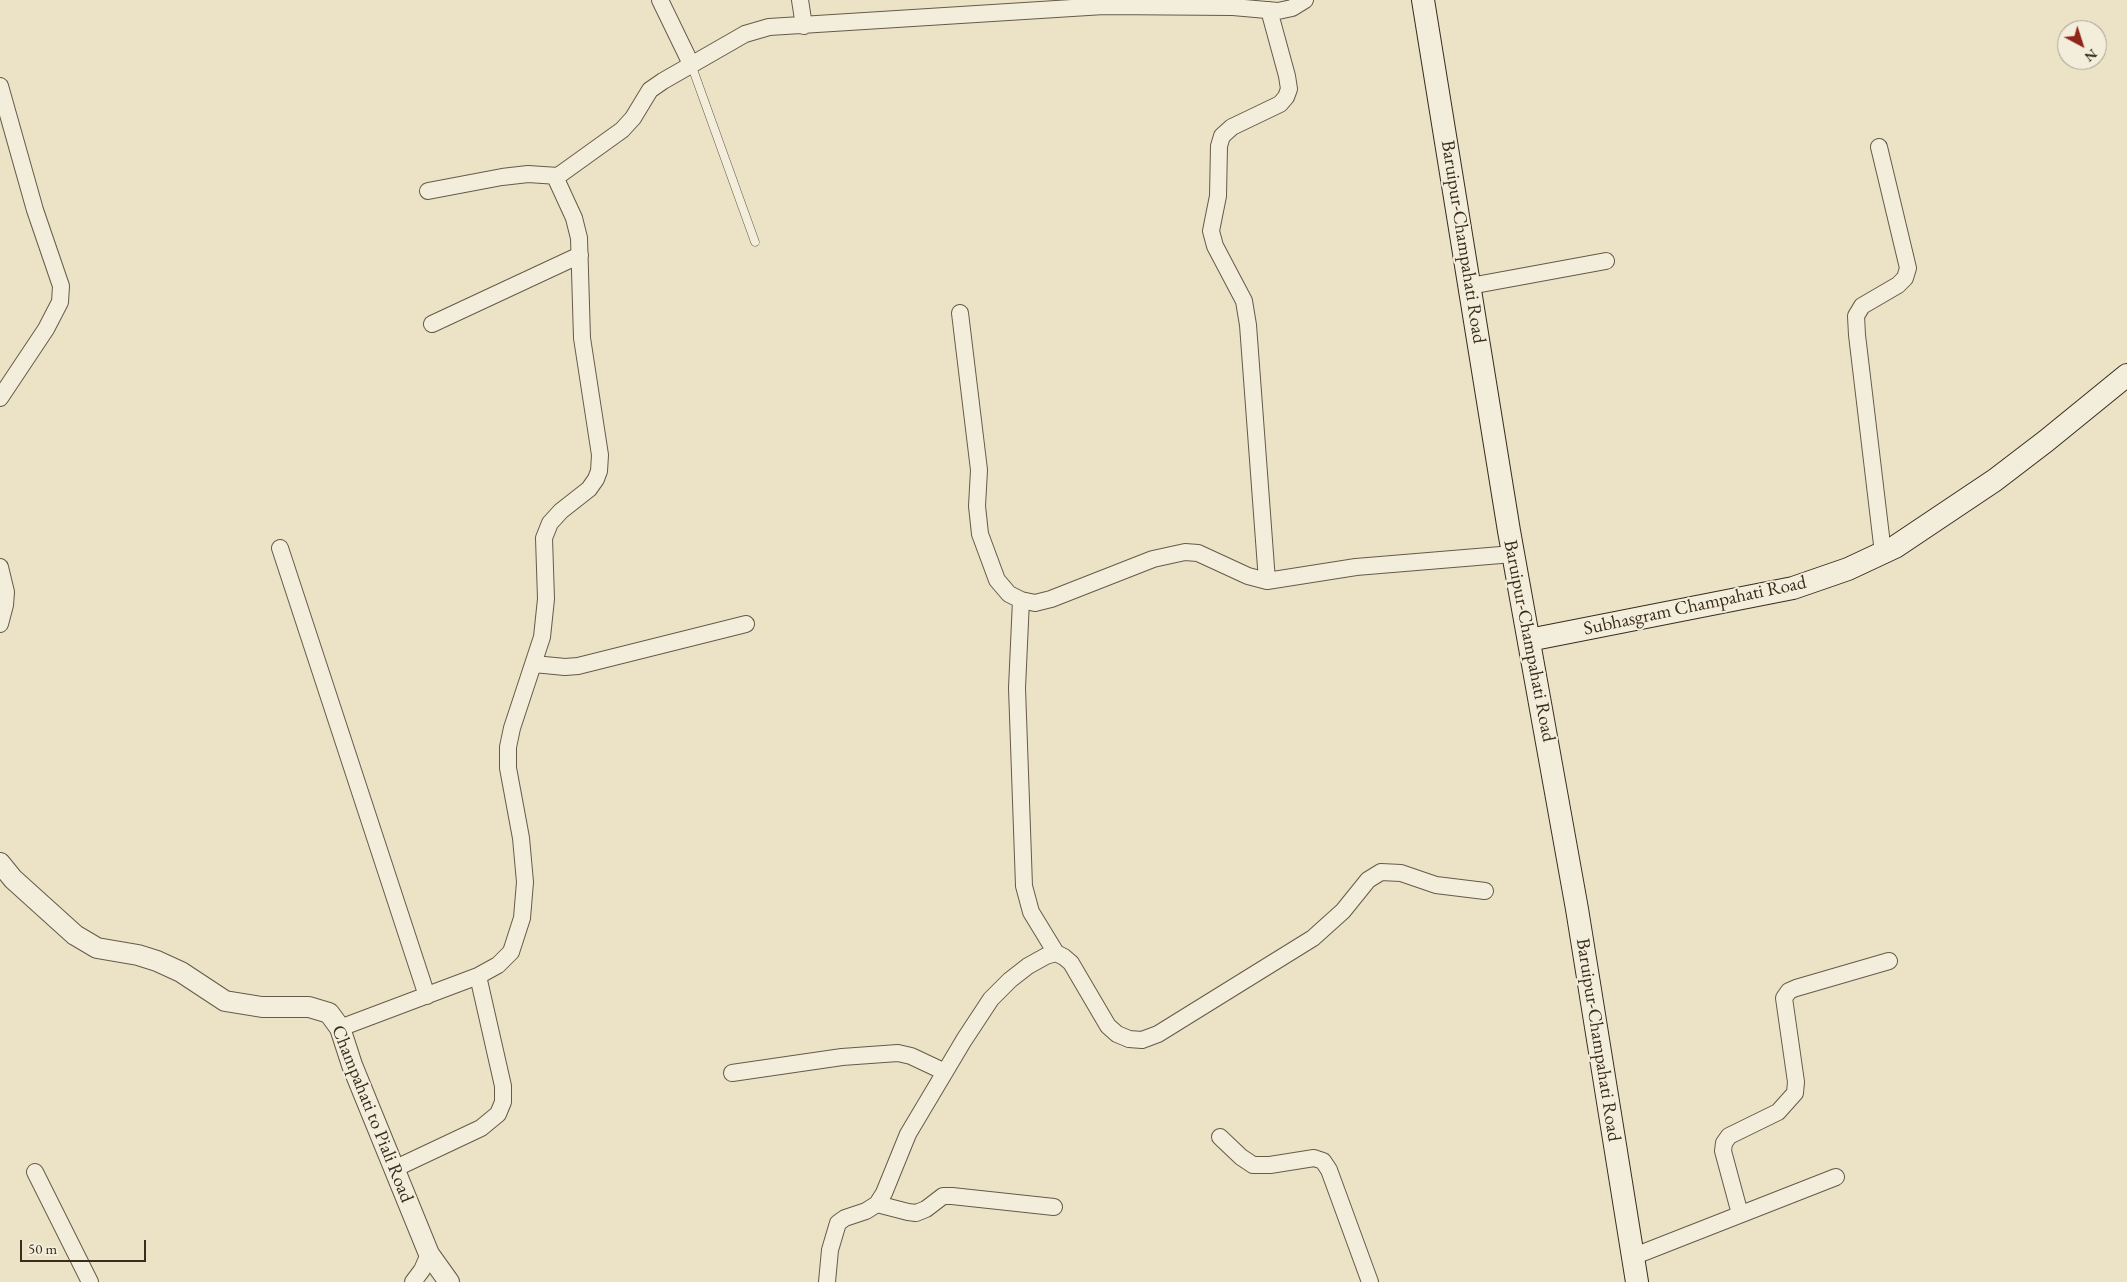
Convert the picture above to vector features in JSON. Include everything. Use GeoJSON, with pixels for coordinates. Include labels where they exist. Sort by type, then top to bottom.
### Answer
{"type":"FeatureCollection","features":[{"type":"Feature","properties":{"kind":"main road","name":"Baruipur-Champahati Road"},"geometry":{"type":"LineString","coordinates":[[1423,0],[1513,554],[1577,910],[1637,1282]]}},
{"type":"Feature","properties":{"kind":"main road","name":"Subhasgram Champahati Road"},"geometry":{"type":"LineString","coordinates":[[1529,640],[1793,588],[1848,570],[1903,542],[1995,480],[2046,442],[2127,374]]}},
{"type":"Feature","properties":{"kind":"street"},"geometry":{"type":"LineString","coordinates":[[660,0],[691,64]]}},
{"type":"Feature","properties":{"kind":"street"},"geometry":{"type":"LineString","coordinates":[[800,0],[804,26]]}},
{"type":"Feature","properties":{"kind":"street"},"geometry":{"type":"LineString","coordinates":[[428,190],[528,174],[558,176],[622,130],[633,118],[650,90],[691,64],[745,34],[769,27],[1104,6],[1221,4],[1278,11],[1292,8],[1305,0]]}},
{"type":"Feature","properties":{"kind":"street"},"geometry":{"type":"LineString","coordinates":[[1267,581],[1248,325],[1244,301],[1215,246],[1211,231],[1218,196],[1219,146],[1222,136],[1232,127],[1280,104],[1286,97],[1289,89],[1269,10]]}},
{"type":"Feature","properties":{"kind":"street"},"geometry":{"type":"LineString","coordinates":[[0,86],[35,210],[61,286],[60,302],[46,329],[1,394]]}},
{"type":"Feature","properties":{"kind":"street"},"geometry":{"type":"LineString","coordinates":[[1879,147],[1908,268],[1905,278],[1898,285],[1862,306],[1856,316],[1883,553]]}},
{"type":"Feature","properties":{"kind":"street"},"geometry":{"type":"LineString","coordinates":[[340,1028],[478,976],[498,966],[511,952],[522,918],[525,882],[521,838],[508,768],[508,747],[512,728],[542,637],[546,600],[544,538],[550,523],[560,511],[589,489],[599,471],[600,455],[582,338],[579,238],[574,218],[557,181],[558,176]]}},
{"type":"Feature","properties":{"kind":"street"},"geometry":{"type":"LineString","coordinates":[[432,324],[580,255]]}},
{"type":"Feature","properties":{"kind":"street"},"geometry":{"type":"LineString","coordinates":[[1470,286],[1606,261]]}},
{"type":"Feature","properties":{"kind":"street"},"geometry":{"type":"LineString","coordinates":[[960,313],[979,470],[977,506],[980,534],[997,580],[1009,594],[1021,600],[1035,602],[1051,599],[1153,559],[1185,552],[1198,553],[1248,576],[1267,581],[1356,567],[1513,554]]}},
{"type":"Feature","properties":{"kind":"street"},"geometry":{"type":"LineString","coordinates":[[280,548],[427,996]]}},
{"type":"Feature","properties":{"kind":"street"},"geometry":{"type":"LineString","coordinates":[[0,568],[6,592],[0,624]]}},
{"type":"Feature","properties":{"kind":"street"},"geometry":{"type":"LineString","coordinates":[[1021,600],[1018,688],[1024,886],[1031,912],[1056,954]]}},
{"type":"Feature","properties":{"kind":"street"},"geometry":{"type":"LineString","coordinates":[[534,664],[565,667],[578,666],[746,624]]}},
{"type":"Feature","properties":{"kind":"street","name":"Champahati to Piali Road"},"geometry":{"type":"LineString","coordinates":[[0,863],[14,879],[75,935],[97,948],[157,960],[181,972],[225,1001],[262,1007],[309,1007],[329,1013],[340,1028],[352,1065],[429,1254],[449,1282]]}},
{"type":"Feature","properties":{"kind":"street"},"geometry":{"type":"LineString","coordinates":[[827,1282],[830,1250],[838,1223],[877,1204],[887,1186],[908,1134],[992,999],[1010,980],[1028,966],[1046,956],[1056,954],[1064,957],[1071,963],[1108,1026],[1117,1034],[1129,1039],[1142,1040],[1158,1034],[1313,938],[1336,918],[1368,880],[1381,872],[1401,873],[1436,885],[1486,891]]}},
{"type":"Feature","properties":{"kind":"street"},"geometry":{"type":"LineString","coordinates":[[1740,1214],[1723,1151],[1724,1143],[1729,1136],[1778,1112],[1795,1093],[1796,1082],[1784,998],[1789,991],[1796,988],[1889,961]]}},
{"type":"Feature","properties":{"kind":"street"},"geometry":{"type":"LineString","coordinates":[[394,1169],[481,1128],[498,1114],[503,1102],[502,1086],[478,976]]}},
{"type":"Feature","properties":{"kind":"street"},"geometry":{"type":"LineString","coordinates":[[732,1073],[842,1058],[898,1053],[911,1056],[946,1072]]}},
{"type":"Feature","properties":{"kind":"street"},"geometry":{"type":"LineString","coordinates":[[1220,1137],[1241,1157],[1253,1165],[1270,1165],[1314,1158],[1323,1161],[1329,1170],[1370,1282]]}},
{"type":"Feature","properties":{"kind":"street"},"geometry":{"type":"LineString","coordinates":[[34,1172],[90,1282]]}},
{"type":"Feature","properties":{"kind":"street"},"geometry":{"type":"LineString","coordinates":[[1632,1256],[1836,1177]]}},
{"type":"Feature","properties":{"kind":"street"},"geometry":{"type":"LineString","coordinates":[[877,1204],[916,1213],[926,1209],[943,1196],[952,1196],[1054,1207]]}},
{"type":"Feature","properties":{"kind":"street"},"geometry":{"type":"LineString","coordinates":[[412,1282],[422,1270],[429,1254]]}},
{"type":"Feature","properties":{"kind":"lane"},"geometry":{"type":"LineString","coordinates":[[691,64],[755,242]]}}]}
